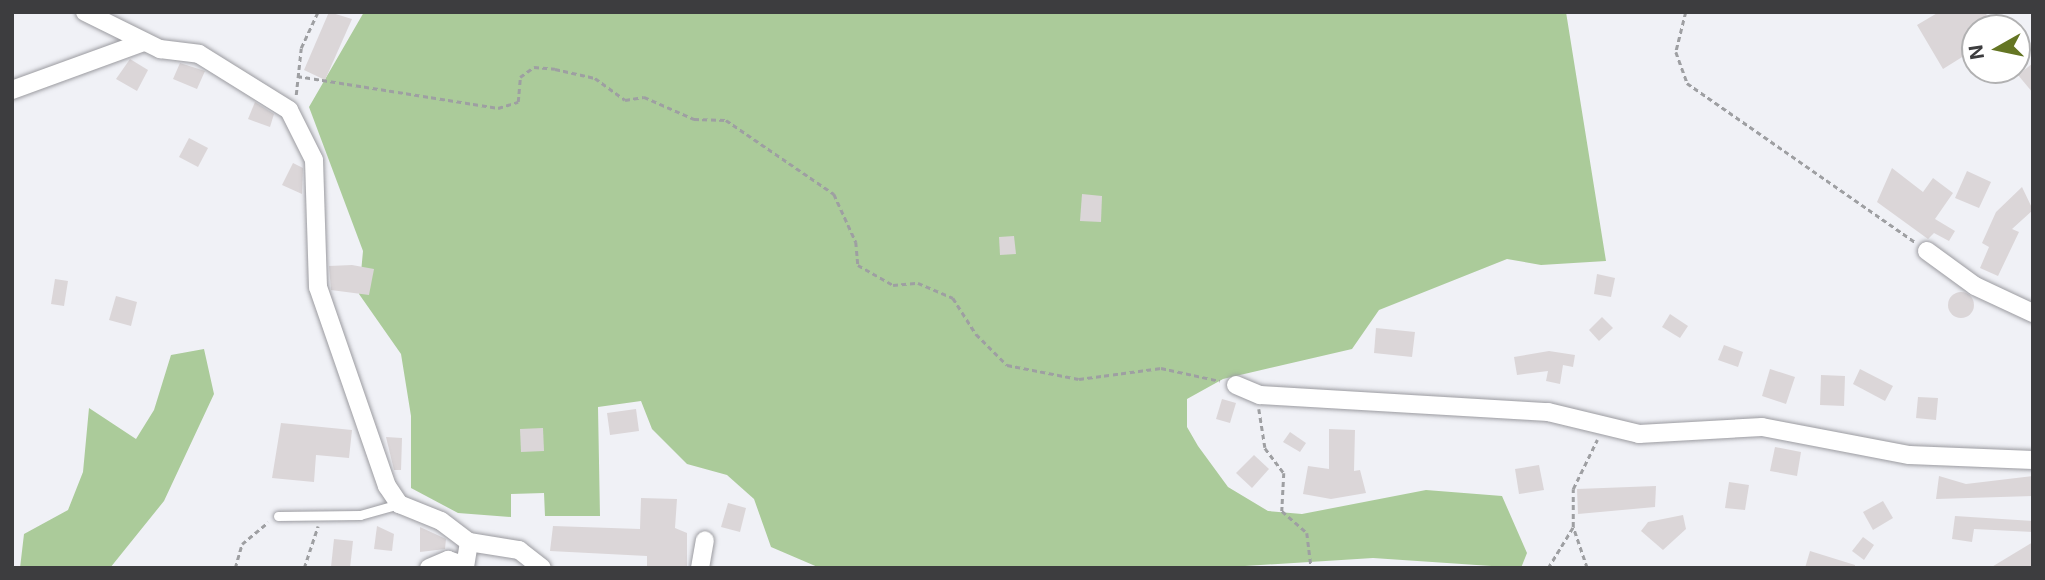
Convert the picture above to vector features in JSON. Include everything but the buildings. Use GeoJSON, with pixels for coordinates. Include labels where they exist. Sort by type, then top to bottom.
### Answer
{"type":"FeatureCollection","features":[{"type":"Feature","properties":{"kind":"street"},"geometry":{"type":"LineString","coordinates":[[85,12],[144,42],[199,54],[289,110],[314,160],[318,287],[399,504],[442,521],[469,542],[519,550],[542,568]]}},
{"type":"Feature","properties":{"kind":"street"},"geometry":{"type":"LineString","coordinates":[[12,90],[144,42]]}},
{"type":"Feature","properties":{"kind":"street"},"geometry":{"type":"LineString","coordinates":[[1927,251],[1975,286],[2033,313]]}},
{"type":"Feature","properties":{"kind":"street"},"geometry":{"type":"LineString","coordinates":[[1236,384],[1278,395],[1548,411],[1605,427],[1679,436],[1762,427],[1909,455],[2033,460]]}},
{"type":"Feature","properties":{"kind":"street"},"geometry":{"type":"LineString","coordinates":[[700,568],[705,540]]}},
{"type":"Feature","properties":{"kind":"street"},"geometry":{"type":"LineString","coordinates":[[429,568],[438,560],[465,567],[469,542]]}},
{"type":"Feature","properties":{"kind":"lane"},"geometry":{"type":"LineString","coordinates":[[278,516],[360,515],[399,504]]}},
{"type":"Feature","properties":{"kind":"path"},"geometry":{"type":"LineString","coordinates":[[289,110],[318,12]]}},
{"type":"Feature","properties":{"kind":"path"},"geometry":{"type":"LineString","coordinates":[[1686,12],[1676,52],[1687,83],[1927,251]]}},
{"type":"Feature","properties":{"kind":"path"},"geometry":{"type":"LineString","coordinates":[[297,76],[498,108],[518,102],[520,77],[534,67],[555,69],[595,78],[625,100],[644,97],[694,119],[726,120],[834,194],[856,242],[858,265],[893,285],[918,283],[953,298],[976,334],[1007,365],[1099,380],[1161,368],[1236,384]]}},
{"type":"Feature","properties":{"kind":"path"},"geometry":{"type":"LineString","coordinates":[[1278,395],[1258,406],[1260,429],[1265,448],[1284,472],[1282,511],[1307,533],[1311,568]]}},
{"type":"Feature","properties":{"kind":"path"},"geometry":{"type":"LineString","coordinates":[[1587,568],[1573,527],[1573,489],[1605,427]]}},
{"type":"Feature","properties":{"kind":"path"},"geometry":{"type":"LineString","coordinates":[[304,568],[326,515]]}},
{"type":"Feature","properties":{"kind":"path"},"geometry":{"type":"LineString","coordinates":[[234,568],[242,544],[278,516]]}},
{"type":"Feature","properties":{"kind":"path"},"geometry":{"type":"LineString","coordinates":[[1548,568],[1573,527]]}},
{"type":"Feature","properties":{"kind":"green space"},"geometry":{"type":"Polygon","coordinates":[[[364,12],[1566,12],[1606,261],[1541,265],[1507,259],[1379,310],[1352,349],[1223,379],[1187,399],[1187,427],[1198,446],[1228,487],[1268,511],[1302,514],[1426,490],[1502,496],[1527,553],[1521,568],[1373,558],[1214,568],[820,568],[771,547],[754,499],[727,475],[687,464],[652,429],[641,401],[598,407],[600,516],[545,516],[544,493],[511,494],[511,517],[458,513],[411,488],[411,416],[401,354],[359,294],[363,251],[309,107],[364,12]]]}},
{"type":"Feature","properties":{"kind":"green space"},"geometry":{"type":"Polygon","coordinates":[[[204,349],[214,394],[164,501],[110,568],[20,568],[24,534],[68,510],[83,472],[89,408],[136,439],[154,410],[171,355],[204,349]]]}}]}
